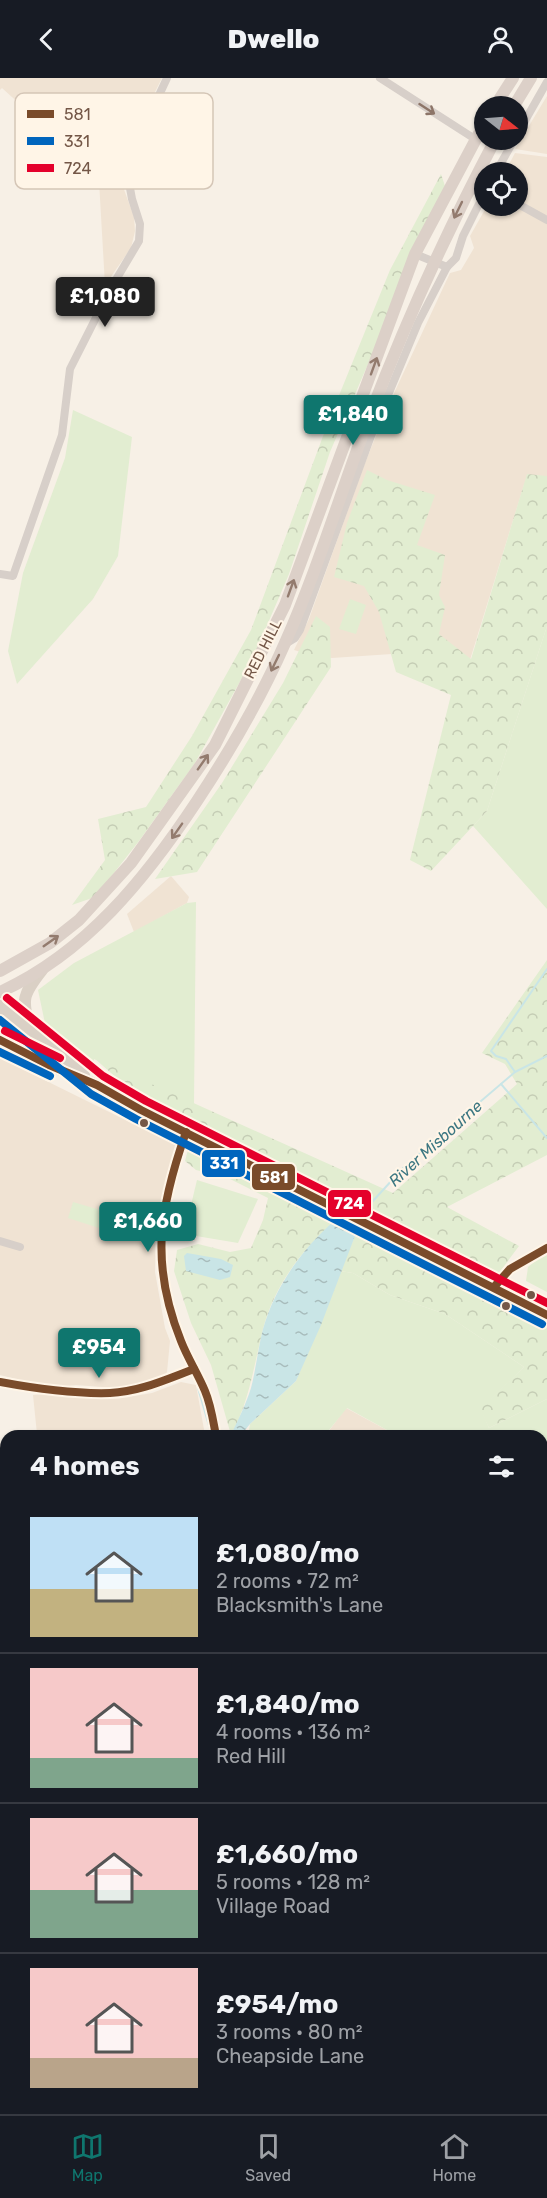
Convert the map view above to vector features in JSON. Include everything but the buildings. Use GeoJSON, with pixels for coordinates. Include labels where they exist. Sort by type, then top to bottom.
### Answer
{"type":"FeatureCollection","features":[{"type":"Feature","properties":{"kind":"highway"},"geometry":{"type":"LineString","coordinates":[[501,96],[513,78]]}},
{"type":"Feature","properties":{"kind":"highway"},"geometry":{"type":"LineString","coordinates":[[520,96],[531,78]]}},
{"type":"Feature","properties":{"kind":"highway","name":"RED HILL"},"geometry":{"type":"LineString","coordinates":[[0,971],[50,943],[79,920],[131,863],[215,745],[285,605],[416,254],[474,142]]}},
{"type":"Feature","properties":{"kind":"highway","name":"RED HILL"},"geometry":{"type":"LineString","coordinates":[[0,992],[43,969],[108,915],[144,876],[222,763],[252,711],[285,644],[310,583],[370,415],[433,262],[490,150]]}},
{"type":"Feature","properties":{"kind":"main road"},"geometry":{"type":"LineString","coordinates":[[34,1033],[24,1007],[26,994],[43,969]]}},
{"type":"Feature","properties":{"kind":"main road"},"geometry":{"type":"LineString","coordinates":[[0,1006],[97,1085]]}},
{"type":"Feature","properties":{"kind":"main road"},"geometry":{"type":"LineString","coordinates":[[0,1034],[20,1049]]}},
{"type":"Feature","properties":{"kind":"main road"},"geometry":{"type":"LineString","coordinates":[[0,1040],[49,1065],[97,1085],[547,1315]]}},
{"type":"Feature","properties":{"kind":"street"},"geometry":{"type":"LineString","coordinates":[[160,93],[167,78]]}},
{"type":"Feature","properties":{"kind":"street"},"geometry":{"type":"LineString","coordinates":[[380,78],[474,139]]}},
{"type":"Feature","properties":{"kind":"street"},"geometry":{"type":"LineString","coordinates":[[528,115],[547,82]]}},
{"type":"Feature","properties":{"kind":"street"},"geometry":{"type":"LineString","coordinates":[[0,574],[13,576],[62,435],[70,369],[138,241],[140,224],[130,189]]}},
{"type":"Feature","properties":{"kind":"street"},"geometry":{"type":"LineString","coordinates":[[528,210],[547,220]]}},
{"type":"Feature","properties":{"kind":"street","name":"RED HILL"},"geometry":{"type":"LineString","coordinates":[[285,644],[295,638],[300,630],[380,414],[418,323],[447,267],[456,258],[463,236],[474,214]]}},
{"type":"Feature","properties":{"kind":"street"},"geometry":{"type":"LineString","coordinates":[[416,254],[447,267]]}},
{"type":"Feature","properties":{"kind":"street"},"geometry":{"type":"LineString","coordinates":[[20,1049],[34,1033]]}},
{"type":"Feature","properties":{"kind":"street"},"geometry":{"type":"LineString","coordinates":[[49,1065],[53,1049]]}},
{"type":"Feature","properties":{"kind":"street"},"geometry":{"type":"LineString","coordinates":[[186,1132],[171,1176],[162,1217],[160,1241],[162,1263],[175,1325],[209,1403],[215,1430]]}},
{"type":"Feature","properties":{"kind":"street"},"geometry":{"type":"LineString","coordinates":[[0,1240],[20,1247]]}},
{"type":"Feature","properties":{"kind":"street"},"geometry":{"type":"LineString","coordinates":[[494,1287],[507,1271],[547,1248]]}},
{"type":"Feature","properties":{"kind":"street"},"geometry":{"type":"LineString","coordinates":[[0,1382],[25,1387],[111,1393],[145,1387],[194,1370]]}},
{"type":"Feature","properties":{"kind":"shaded area"},"geometry":{"type":"Polygon","coordinates":[[[0,78],[162,78],[154,93],[15,93],[15,100],[2,88],[0,90],[0,78]]]}},
{"type":"Feature","properties":{"kind":"shaded area"},"geometry":{"type":"Polygon","coordinates":[[[547,96],[547,154],[521,150],[528,150],[528,127],[547,96]]]}},
{"type":"Feature","properties":{"kind":"shaded area"},"geometry":{"type":"Polygon","coordinates":[[[515,153],[547,157],[547,492],[524,485],[461,689],[407,653],[332,658],[294,650],[309,619],[363,468],[388,406],[450,273],[461,270],[474,248],[470,236],[481,216],[528,216],[528,162],[510,162],[515,153]]]}},
{"type":"Feature","properties":{"kind":"shaded area"},"geometry":{"type":"Polygon","coordinates":[[[99,189],[124,189],[134,217],[135,231],[131,248],[105,285],[99,189]]]}},
{"type":"Feature","properties":{"kind":"shaded area"},"geometry":{"type":"Polygon","coordinates":[[[171,876],[189,897],[187,903],[134,932],[127,914],[171,876]]]}},
{"type":"Feature","properties":{"kind":"shaded area"},"geometry":{"type":"Polygon","coordinates":[[[0,1058],[178,1146],[179,1150],[156,1227],[155,1272],[165,1328],[170,1341],[165,1375],[125,1387],[76,1385],[61,1387],[40,1385],[0,1375],[0,1058]]]}},
{"type":"Feature","properties":{"kind":"shaded area"},"geometry":{"type":"Polygon","coordinates":[[[181,1382],[196,1385],[204,1430],[37,1430],[33,1395],[55,1393],[101,1399],[152,1393],[181,1382]]]}},
{"type":"Feature","properties":{"kind":"shaded area"},"geometry":{"type":"Polygon","coordinates":[[[346,1408],[387,1430],[330,1430],[346,1408]]]}},
{"type":"Feature","properties":{"kind":"green space"},"geometry":{"type":"Polygon","coordinates":[[[441,174],[445,186],[330,452],[289,574],[253,658],[195,763],[139,841],[95,897],[72,905],[105,860],[98,819],[146,807],[192,736],[251,630],[329,420],[390,270],[441,174]]]}},
{"type":"Feature","properties":{"kind":"green space"},"geometry":{"type":"Polygon","coordinates":[[[73,410],[132,437],[118,556],[93,599],[17,684],[8,651],[23,573],[65,458],[73,410]]]}},
{"type":"Feature","properties":{"kind":"green space"},"geometry":{"type":"Polygon","coordinates":[[[367,470],[387,480],[435,495],[417,545],[445,555],[439,595],[445,607],[439,634],[471,659],[527,474],[547,476],[547,626],[487,811],[431,871],[410,860],[451,695],[396,672],[379,612],[364,586],[334,577],[347,523],[367,470]]]}},
{"type":"Feature","properties":{"kind":"green space"},"geometry":{"type":"Polygon","coordinates":[[[350,599],[366,605],[356,634],[339,629],[350,599]]]}},
{"type":"Feature","properties":{"kind":"green space"},"geometry":{"type":"Polygon","coordinates":[[[316,616],[330,627],[331,667],[197,872],[155,879],[222,783],[283,683],[316,616]]]}},
{"type":"Feature","properties":{"kind":"green space"},"geometry":{"type":"Polygon","coordinates":[[[547,626],[547,909],[473,826],[487,811],[547,626]]]}},
{"type":"Feature","properties":{"kind":"green space"},"geometry":{"type":"Polygon","coordinates":[[[196,902],[194,1104],[94,1059],[94,1067],[46,1028],[38,990],[74,963],[187,903],[196,902]]]}},
{"type":"Feature","properties":{"kind":"green space"},"geometry":{"type":"Polygon","coordinates":[[[547,960],[547,1155],[447,1207],[519,1246],[496,1277],[160,1116],[94,1058],[393,1193],[517,1084],[505,1064],[482,1053],[547,960]]]}},
{"type":"Feature","properties":{"kind":"green space"},"geometry":{"type":"Polygon","coordinates":[[[0,1012],[25,1032],[31,1040],[24,1045],[1,1029],[0,1012]]]}},
{"type":"Feature","properties":{"kind":"green space"},"geometry":{"type":"Polygon","coordinates":[[[178,1132],[490,1286],[484,1295],[547,1325],[547,1399],[489,1428],[480,1409],[524,1367],[445,1314],[390,1295],[353,1273],[340,1271],[355,1236],[334,1222],[300,1257],[274,1298],[263,1329],[247,1397],[234,1430],[230,1430],[211,1365],[191,1323],[174,1271],[177,1250],[198,1244],[230,1252],[251,1248],[263,1220],[268,1198],[228,1178],[196,1170],[185,1161],[190,1142],[178,1132]]]}},
{"type":"Feature","properties":{"kind":"green space"},"geometry":{"type":"Polygon","coordinates":[[[197,1180],[258,1199],[238,1243],[184,1234],[197,1180]]]}},
{"type":"Feature","properties":{"kind":"green space"},"geometry":{"type":"Polygon","coordinates":[[[73,1202],[107,1212],[102,1229],[68,1218],[73,1202]]]}},
{"type":"Feature","properties":{"kind":"green space"},"geometry":{"type":"Polygon","coordinates":[[[547,1252],[547,1292],[526,1281],[528,1267],[547,1252]]]}},
{"type":"Feature","properties":{"kind":"green space"},"geometry":{"type":"Polygon","coordinates":[[[340,1271],[353,1273],[390,1295],[445,1314],[524,1367],[481,1409],[489,1428],[547,1399],[547,1430],[387,1430],[347,1408],[329,1430],[249,1430],[250,1424],[296,1381],[340,1271]]]}},
{"type":"Feature","properties":{"kind":"water"},"geometry":{"type":"Polygon","coordinates":[[[334,1221],[355,1236],[321,1325],[296,1381],[245,1430],[233,1430],[251,1388],[268,1313],[291,1270],[334,1221]]]}},
{"type":"Feature","properties":{"kind":"water"},"geometry":{"type":"Polygon","coordinates":[[[187,1253],[221,1259],[233,1265],[230,1277],[220,1280],[186,1271],[184,1256],[187,1253]]]}},
{"type":"Feature","properties":{"kind":"waterway"},"geometry":{"type":"LineString","coordinates":[[515,1072],[506,1059],[496,1056],[491,1051],[547,969]]}},
{"type":"Feature","properties":{"kind":"waterway","name":"River Misbourne"},"geometry":{"type":"LineString","coordinates":[[361,1214],[405,1166],[515,1072],[547,1056]]}},
{"type":"Feature","properties":{"kind":"waterway"},"geometry":{"type":"LineString","coordinates":[[501,1084],[547,1138]]}},
{"type":"Feature","properties":{"kind":"waterway","name":"River Misbourne"},"geometry":{"type":"LineString","coordinates":[[344,1232],[353,1223]]}},
{"type":"Feature","properties":{"kind":"waterway"},"geometry":{"type":"LineString","coordinates":[[198,1388],[210,1430]]}},
{"type":"Feature","properties":{"kind":"transit line","name":"724"},"geometry":{"type":"LineString","coordinates":[[7,998],[103,1076],[146,1101],[547,1303]]}},
{"type":"Feature","properties":{"kind":"transit line","name":"331"},"geometry":{"type":"LineString","coordinates":[[0,1020],[91,1094],[136,1119],[542,1324]]}},
{"type":"Feature","properties":{"kind":"transit line","name":"724"},"geometry":{"type":"LineString","coordinates":[[5,1031],[60,1058]]}},
{"type":"Feature","properties":{"kind":"transit line","name":"581"},"geometry":{"type":"LineString","coordinates":[[0,1040],[49,1065],[97,1085],[141,1110],[547,1315]]}},
{"type":"Feature","properties":{"kind":"transit line","name":"331"},"geometry":{"type":"LineString","coordinates":[[0,1052],[50,1076]]}},
{"type":"Feature","properties":{"kind":"transit line","name":"581"},"geometry":{"type":"LineString","coordinates":[[186,1132],[169,1186],[164,1212],[162,1261],[171,1313],[184,1348],[207,1396],[215,1430]]}},
{"type":"Feature","properties":{"kind":"transit line","name":"581"},"geometry":{"type":"LineString","coordinates":[[494,1287],[510,1269],[547,1248]]}},
{"type":"Feature","properties":{"kind":"transit line","name":"581"},"geometry":{"type":"LineString","coordinates":[[0,1382],[83,1393],[110,1393],[142,1388],[194,1369]]}}]}
